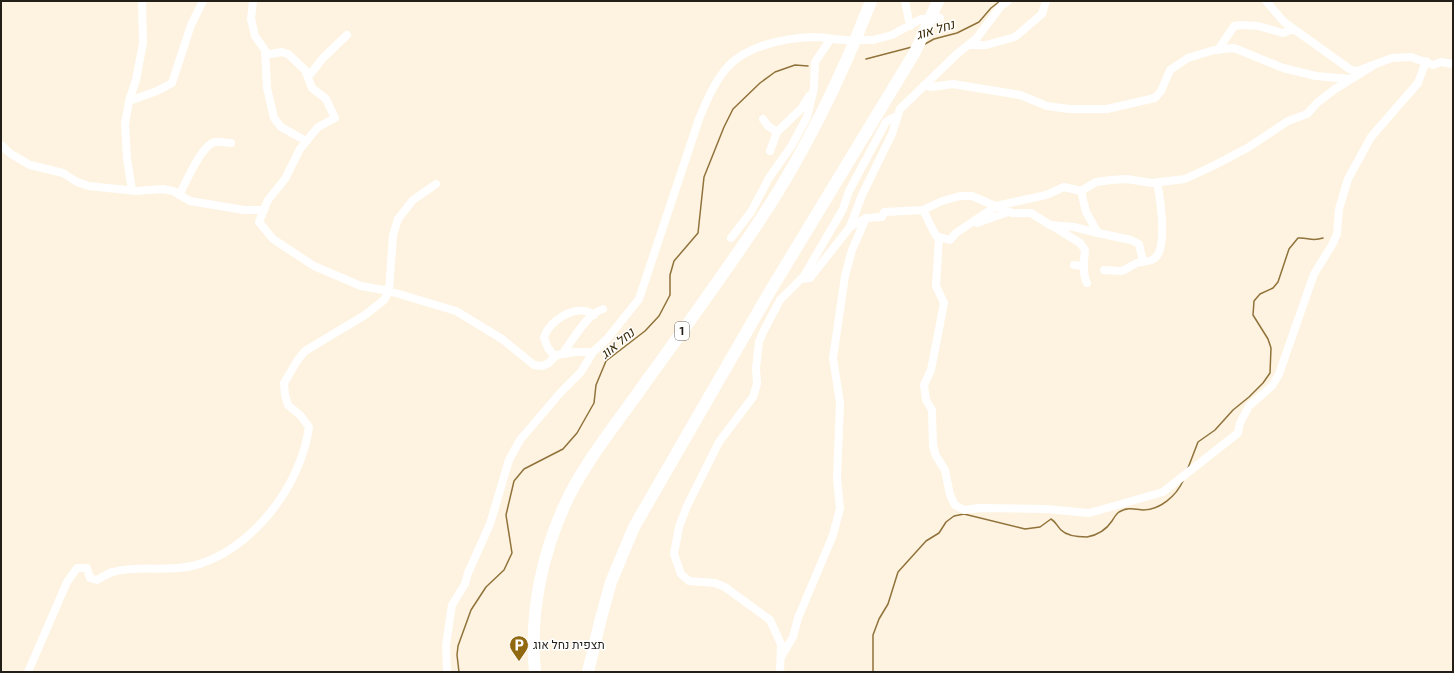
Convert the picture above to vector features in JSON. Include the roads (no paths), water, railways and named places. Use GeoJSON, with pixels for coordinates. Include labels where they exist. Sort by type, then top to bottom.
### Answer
{"type":"FeatureCollection","features":[{"type":"Feature","properties":{"kind":"highway","name":"1"},"geometry":{"type":"LineString","coordinates":[[535,672],[534,644],[536,609],[541,576],[552,537],[571,493],[597,451],[742,246],[784,183],[836,85],[871,1]]}},
{"type":"Feature","properties":{"kind":"highway"},"geometry":{"type":"LineString","coordinates":[[588,672],[611,582],[634,528],[773,287],[904,70],[938,9]]}},
{"type":"Feature","properties":{"kind":"street"},"geometry":{"type":"LineString","coordinates":[[132,190],[127,159],[124,124],[129,100],[136,80],[143,43],[142,1]]}},
{"type":"Feature","properties":{"kind":"street"},"geometry":{"type":"LineString","coordinates":[[129,100],[157,91],[172,83],[192,25],[203,1]]}},
{"type":"Feature","properties":{"kind":"street"},"geometry":{"type":"LineString","coordinates":[[253,1],[251,19],[255,36],[265,50],[267,88],[274,118],[281,127],[306,141]]}},
{"type":"Feature","properties":{"kind":"street"},"geometry":{"type":"LineString","coordinates":[[905,1],[910,26]]}},
{"type":"Feature","properties":{"kind":"street"},"geometry":{"type":"LineString","coordinates":[[800,279],[810,278],[850,227],[862,195],[892,134],[900,109],[924,85],[976,39],[1001,6],[1008,1]]}},
{"type":"Feature","properties":{"kind":"street"},"geometry":{"type":"LineString","coordinates":[[968,45],[986,45],[1014,37],[1042,14],[1046,1]]}},
{"type":"Feature","properties":{"kind":"street"},"geometry":{"type":"LineString","coordinates":[[1266,1],[1284,22],[1351,70],[1357,71],[1371,67],[1392,58],[1411,57],[1426,61],[1433,65],[1441,62],[1453,64]]}},
{"type":"Feature","properties":{"kind":"street"},"geometry":{"type":"LineString","coordinates":[[862,40],[873,40],[892,35],[938,9]]}},
{"type":"Feature","properties":{"kind":"street"},"geometry":{"type":"LineString","coordinates":[[1218,50],[1234,26],[1258,26],[1284,34],[1294,29]]}},
{"type":"Feature","properties":{"kind":"street"},"geometry":{"type":"LineString","coordinates":[[308,77],[323,58],[347,35]]}},
{"type":"Feature","properties":{"kind":"street"},"geometry":{"type":"LineString","coordinates":[[447,672],[446,645],[452,605],[465,584],[468,573],[490,524],[509,460],[520,440],[561,392],[581,372],[593,352],[607,339],[639,299],[699,119],[711,91],[725,70],[736,59],[784,39],[815,37],[830,40],[847,40]]}},
{"type":"Feature","properties":{"kind":"street"},"geometry":{"type":"LineString","coordinates":[[730,238],[751,212],[769,178],[792,145],[807,117],[814,88],[815,62],[830,40]]}},
{"type":"Feature","properties":{"kind":"street"},"geometry":{"type":"LineString","coordinates":[[924,85],[931,87],[953,84],[1020,95],[1047,106],[1068,109],[1106,109],[1155,98],[1162,91],[1170,70],[1188,58],[1218,50],[1234,48],[1283,68],[1316,76],[1351,80]]}},
{"type":"Feature","properties":{"kind":"street"},"geometry":{"type":"LineString","coordinates":[[265,55],[282,52],[288,54],[305,70],[312,88],[326,99],[335,118],[318,127],[306,141],[300,149],[285,179],[268,200],[259,222],[273,240],[314,266],[360,286],[389,291],[456,311],[502,339],[534,365],[542,366],[549,363],[555,357],[565,354],[593,352]]}},
{"type":"Feature","properties":{"kind":"street"},"geometry":{"type":"LineString","coordinates":[[939,237],[936,286],[944,303],[931,370],[924,385],[926,400],[932,410],[933,446],[936,456],[945,470],[950,495],[955,505],[964,510],[979,508],[1046,509],[1088,513],[1163,492],[1238,433],[1240,423],[1249,406],[1272,386],[1279,374],[1314,274],[1337,234],[1339,209],[1348,179],[1371,137],[1418,83],[1426,61]]}},
{"type":"Feature","properties":{"kind":"street"},"geometry":{"type":"LineString","coordinates":[[923,210],[936,236],[950,240],[996,206],[1046,195],[1064,187],[1081,190],[1096,182],[1112,180],[1127,179],[1157,182],[1184,179],[1249,147],[1288,121],[1307,114],[1318,103],[1371,67]]}},
{"type":"Feature","properties":{"kind":"street"},"geometry":{"type":"LineString","coordinates":[[770,151],[777,132],[801,109],[814,88]]}},
{"type":"Feature","properties":{"kind":"street"},"geometry":{"type":"LineString","coordinates":[[780,672],[781,658],[779,638],[770,620],[726,587],[715,583],[689,581],[681,574],[674,554],[677,534],[687,506],[719,442],[754,397],[757,384],[756,368],[760,342],[764,330],[780,300],[800,279],[843,209],[849,191],[886,122],[898,115]]}},
{"type":"Feature","properties":{"kind":"street"},"geometry":{"type":"LineString","coordinates":[[763,119],[768,126],[777,132]]}},
{"type":"Feature","properties":{"kind":"street"},"geometry":{"type":"LineString","coordinates":[[179,195],[200,156],[210,145],[216,141],[231,143]]}},
{"type":"Feature","properties":{"kind":"street"},"geometry":{"type":"LineString","coordinates":[[1,145],[11,154],[30,165],[63,173],[83,184],[132,190],[163,189],[190,201],[250,211],[255,209],[264,210]]}},
{"type":"Feature","properties":{"kind":"street"},"geometry":{"type":"LineString","coordinates":[[1104,270],[1120,270],[1155,259],[1160,251],[1162,243],[1160,194],[1157,182]]}},
{"type":"Feature","properties":{"kind":"street"},"geometry":{"type":"LineString","coordinates":[[28,672],[67,582],[78,568],[87,568],[90,578],[97,580],[112,572],[192,566],[216,557],[238,544],[265,519],[293,480],[309,427],[301,416],[288,405],[284,383],[297,361],[305,351],[376,307],[384,300],[389,291],[393,235],[398,219],[413,200],[436,184]]}},
{"type":"Feature","properties":{"kind":"street"},"geometry":{"type":"LineString","coordinates":[[1081,190],[1086,212],[1098,233]]}},
{"type":"Feature","properties":{"kind":"street"},"geometry":{"type":"LineString","coordinates":[[850,227],[866,218],[882,217],[884,212],[923,210],[942,201],[960,196],[972,196],[1008,212]]}},
{"type":"Feature","properties":{"kind":"street"},"geometry":{"type":"LineString","coordinates":[[967,226],[1008,212],[1031,213],[1080,243],[1085,250],[1083,266],[1085,279],[1088,283]]}},
{"type":"Feature","properties":{"kind":"street"},"geometry":{"type":"LineString","coordinates":[[781,658],[793,637],[798,618],[833,535],[840,508],[837,479],[840,404],[833,358],[845,276],[852,250],[866,218]]}},
{"type":"Feature","properties":{"kind":"street"},"geometry":{"type":"LineString","coordinates":[[1050,225],[1074,227],[1131,240],[1139,244],[1144,262]]}},
{"type":"Feature","properties":{"kind":"street"},"geometry":{"type":"LineString","coordinates":[[1074,265],[1083,266]]}},
{"type":"Feature","properties":{"kind":"street"},"geometry":{"type":"LineString","coordinates":[[565,354],[565,350],[594,315],[603,309]]}},
{"type":"Feature","properties":{"kind":"street"},"geometry":{"type":"LineString","coordinates":[[555,357],[548,348],[544,338],[549,327],[569,313],[583,311],[590,312],[594,315]]}},
{"type":"Feature","properties":{"kind":"waterway","name":"נחל אוג"},"geometry":{"type":"LineString","coordinates":[[925,44],[934,39],[957,33],[979,22],[991,8],[1000,1]]}},
{"type":"Feature","properties":{"kind":"waterway","name":"נחל אוג"},"geometry":{"type":"LineString","coordinates":[[866,59],[912,47]]}},
{"type":"Feature","properties":{"kind":"waterway","name":"נחל אוג"},"geometry":{"type":"LineString","coordinates":[[459,672],[457,655],[458,646],[471,610],[486,587],[504,570],[512,553],[506,515],[514,481],[524,469],[563,449],[577,433],[594,403],[596,385],[606,361],[645,331],[659,316],[670,295],[670,275],[674,261],[698,233],[704,177],[724,127],[733,109],[760,83],[775,72],[795,65],[808,66]]}},
{"type":"Feature","properties":{"kind":"waterway"},"geometry":{"type":"LineString","coordinates":[[1188,468],[1198,442],[1215,430],[1233,410],[1263,383],[1270,373],[1271,348],[1268,339],[1253,315],[1254,301],[1260,294],[1273,288],[1278,282],[1289,249],[1298,238],[1315,240],[1323,238]]}},
{"type":"Feature","properties":{"kind":"waterway"},"geometry":{"type":"LineString","coordinates":[[873,672],[873,635],[879,619],[888,604],[898,572],[926,541],[939,533],[946,522],[954,516],[964,514],[1025,529],[1040,527],[1051,519],[1066,534],[1087,537],[1095,535],[1104,529],[1122,510],[1143,510],[1155,508],[1161,505],[1172,497],[1183,481]]}},
{"type":"Feature","properties":{"kind":"place","name":"תצפית נחל אוג"},"geometry":{"type":"Point","coordinates":[519,662]}}]}
